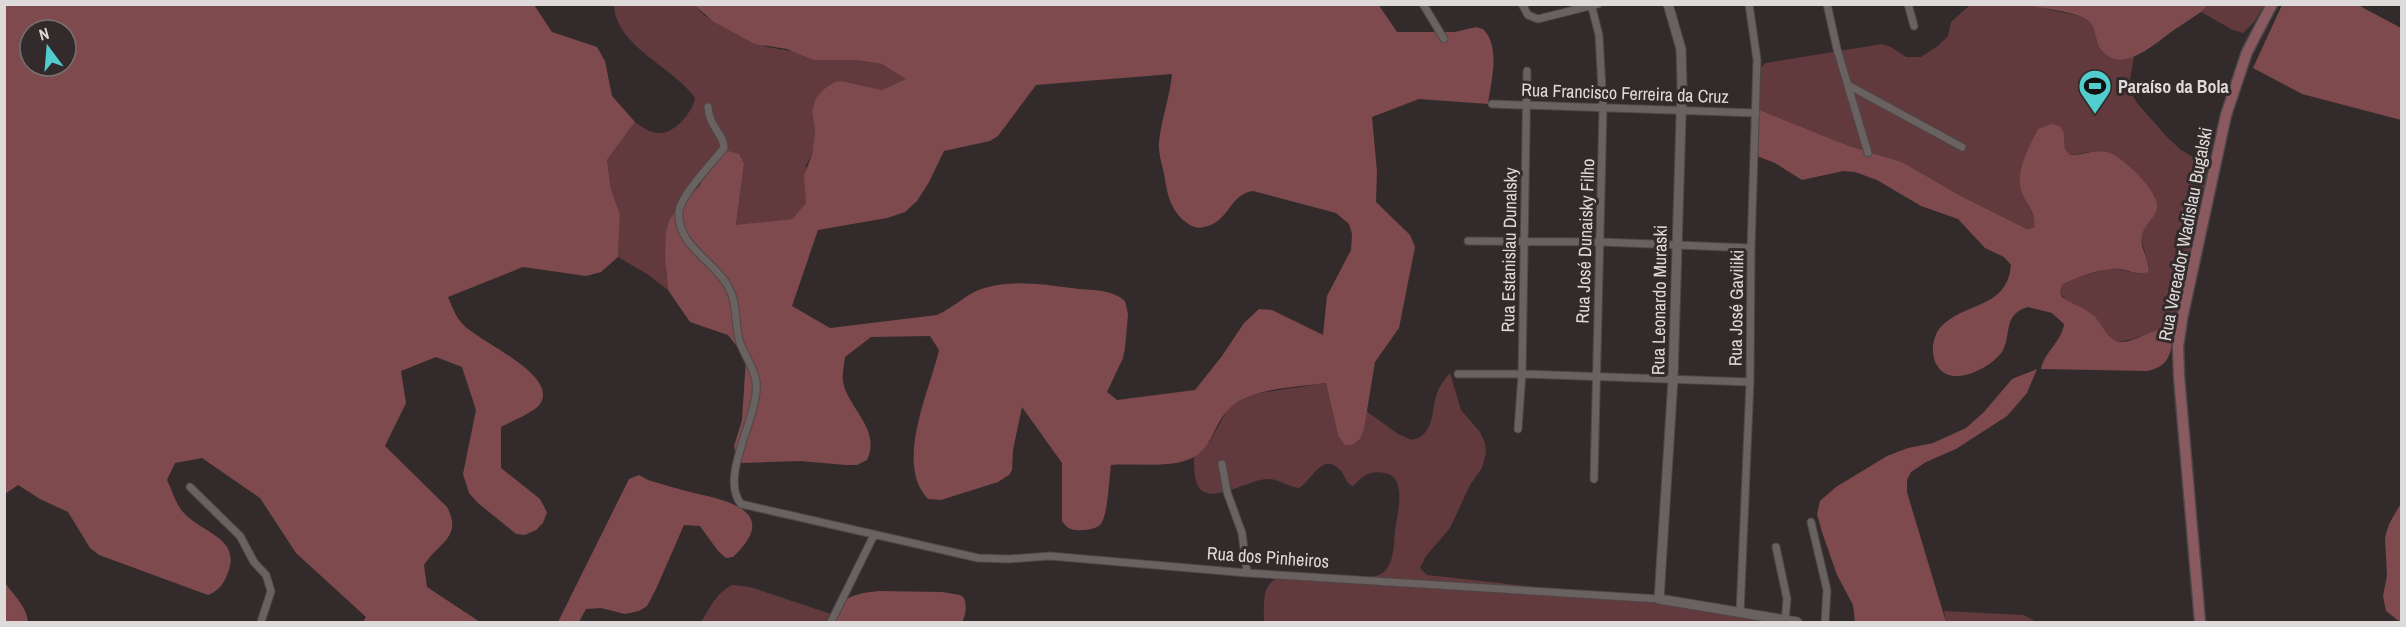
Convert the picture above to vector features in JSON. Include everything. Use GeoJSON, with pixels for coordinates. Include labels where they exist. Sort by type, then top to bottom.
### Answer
{"type":"FeatureCollection","features":[{"type":"Feature","properties":{"kind":"main road","name":"Rua Vereador Wadislau Bugalski"},"geometry":{"type":"LineString","coordinates":[[2200,622],[2186,474],[2178,347],[2226,115],[2247,52],[2272,4]]}},
{"type":"Feature","properties":{"kind":"street"},"geometry":{"type":"LineString","coordinates":[[1423,4],[1444,39]]}},
{"type":"Feature","properties":{"kind":"street"},"geometry":{"type":"LineString","coordinates":[[1521,4],[1528,15],[1538,19],[1593,5]]}},
{"type":"Feature","properties":{"kind":"street","name":"Rua Leonardo Muraski"},"geometry":{"type":"LineString","coordinates":[[1659,599],[1673,379],[1681,49],[1668,4]]}},
{"type":"Feature","properties":{"kind":"street","name":"Rua José Gaviliki"},"geometry":{"type":"LineString","coordinates":[[1740,613],[1750,382],[1751,248],[1757,60],[1749,4]]}},
{"type":"Feature","properties":{"kind":"street"},"geometry":{"type":"LineString","coordinates":[[1827,4],[1868,153]]}},
{"type":"Feature","properties":{"kind":"street"},"geometry":{"type":"LineString","coordinates":[[1908,4],[1914,26]]}},
{"type":"Feature","properties":{"kind":"street","name":"Rua José Dunaisky Filho"},"geometry":{"type":"LineString","coordinates":[[1593,5],[1599,35],[1603,108],[1602,242],[1594,479]]}},
{"type":"Feature","properties":{"kind":"street","name":"Rua Estanislau Dunalsky"},"geometry":{"type":"LineString","coordinates":[[1518,429],[1522,374],[1527,71]]}},
{"type":"Feature","properties":{"kind":"street"},"geometry":{"type":"LineString","coordinates":[[1848,85],[1962,147]]}},
{"type":"Feature","properties":{"kind":"street","name":"Rua Francisco Ferreira da Cruz"},"geometry":{"type":"LineString","coordinates":[[1492,104],[1756,113]]}},
{"type":"Feature","properties":{"kind":"street","name":"Rua dos Pinheiros"},"geometry":{"type":"LineString","coordinates":[[708,107],[708,117],[724,141],[724,148],[684,199],[679,210],[681,227],[696,252],[726,283],[734,298],[736,328],[756,380],[756,399],[743,437],[734,482],[734,496],[741,504],[978,558],[1009,559],[1050,556],[1247,573],[1659,599],[1797,622]]}},
{"type":"Feature","properties":{"kind":"street"},"geometry":{"type":"LineString","coordinates":[[1468,241],[1525,240],[1751,248]]}},
{"type":"Feature","properties":{"kind":"street"},"geometry":{"type":"LineString","coordinates":[[1458,374],[1750,382]]}},
{"type":"Feature","properties":{"kind":"street"},"geometry":{"type":"LineString","coordinates":[[1222,464],[1227,492],[1242,533],[1247,573]]}},
{"type":"Feature","properties":{"kind":"street"},"geometry":{"type":"LineString","coordinates":[[190,487],[240,536],[270,583],[271,591],[261,622]]}},
{"type":"Feature","properties":{"kind":"street"},"geometry":{"type":"LineString","coordinates":[[1811,522],[1827,590],[1825,622]]}},
{"type":"Feature","properties":{"kind":"street"},"geometry":{"type":"LineString","coordinates":[[831,622],[874,535]]}},
{"type":"Feature","properties":{"kind":"street"},"geometry":{"type":"LineString","coordinates":[[1776,547],[1787,599],[1785,621]]}},
{"type":"Feature","properties":{"kind":"shaded area"},"geometry":{"type":"Polygon","coordinates":[[[5,4],[534,5],[552,32],[597,47],[605,61],[612,96],[635,122],[607,160],[611,189],[620,214],[618,257],[601,272],[586,276],[523,267],[448,297],[460,321],[468,329],[527,369],[538,381],[543,392],[537,407],[501,427],[501,468],[540,499],[547,512],[543,523],[536,530],[525,535],[516,534],[469,493],[463,474],[476,410],[462,367],[436,357],[401,371],[406,403],[385,446],[447,507],[451,517],[451,532],[424,565],[427,587],[480,622],[363,622],[366,617],[296,553],[260,498],[202,458],[175,463],[167,480],[181,510],[219,538],[230,553],[231,563],[222,585],[208,595],[99,555],[90,548],[68,512],[40,499],[18,485],[5,494],[5,4]]]}},
{"type":"Feature","properties":{"kind":"shaded area"},"geometry":{"type":"Polygon","coordinates":[[[1378,4],[1397,32],[1455,32],[1476,27],[1483,29],[1492,45],[1493,65],[1488,104],[1419,99],[1372,117],[1377,172],[1376,202],[1410,235],[1415,247],[1399,328],[1375,362],[1364,429],[1360,439],[1352,445],[1345,445],[1338,435],[1326,383],[1288,387],[1261,393],[1238,402],[1229,409],[1205,447],[1194,457],[1165,464],[1111,465],[1103,521],[1094,528],[1076,530],[1068,528],[1062,521],[1062,463],[1022,407],[1013,450],[1012,470],[1009,475],[998,482],[941,500],[928,499],[918,484],[914,467],[914,447],[917,426],[939,350],[930,336],[871,337],[845,357],[843,378],[846,390],[870,438],[867,460],[857,465],[800,461],[742,463],[736,455],[734,446],[742,420],[746,358],[728,335],[690,322],[668,290],[665,256],[669,221],[700,185],[706,170],[720,154],[728,151],[739,154],[744,164],[736,225],[792,219],[806,203],[804,175],[812,155],[815,131],[812,111],[816,98],[835,82],[842,81],[882,90],[906,79],[882,64],[856,60],[813,60],[787,49],[755,44],[714,22],[694,5],[1378,4]],[[1172,74],[1036,85],[998,136],[990,141],[944,151],[917,201],[905,212],[887,218],[818,230],[792,306],[830,328],[937,315],[981,289],[1003,284],[1038,284],[1107,292],[1125,301],[1128,314],[1123,358],[1107,392],[1117,400],[1195,390],[1244,323],[1259,309],[1272,310],[1323,335],[1327,296],[1351,250],[1352,234],[1349,224],[1336,213],[1253,191],[1239,197],[1213,224],[1197,228],[1185,222],[1170,199],[1159,151],[1160,134],[1172,74]]]}},
{"type":"Feature","properties":{"kind":"shaded area"},"geometry":{"type":"Polygon","coordinates":[[[2208,4],[2201,12],[2138,55],[2119,59],[2110,57],[2102,51],[2091,24],[2082,17],[2028,5],[2208,4]]]}},
{"type":"Feature","properties":{"kind":"shaded area"},"geometry":{"type":"Polygon","coordinates":[[[614,5],[694,5],[705,16],[767,47],[797,52],[813,60],[856,60],[882,64],[907,79],[882,90],[842,81],[824,89],[817,98],[812,111],[815,131],[812,155],[806,165],[806,204],[792,219],[736,226],[744,164],[706,170],[671,226],[666,246],[668,290],[618,257],[620,214],[611,189],[607,160],[635,122],[654,132],[669,131],[686,116],[695,98],[674,76],[635,45],[617,20],[614,5]]]}},
{"type":"Feature","properties":{"kind":"shaded area"},"geometry":{"type":"Polygon","coordinates":[[[1970,5],[2028,5],[2083,17],[2093,24],[2102,51],[2109,56],[2119,58],[2134,57],[2129,84],[2137,103],[2166,136],[2181,150],[2200,161],[2208,171],[2208,187],[2174,326],[2128,340],[2112,340],[2091,314],[2065,299],[2060,292],[2062,285],[2073,279],[2111,268],[2140,274],[2149,266],[2141,239],[2143,231],[2154,215],[2155,196],[2126,163],[2098,151],[2070,155],[2065,149],[2064,133],[2023,195],[2036,221],[2034,229],[2027,229],[1961,196],[1902,162],[1849,146],[1757,109],[1759,69],[1766,63],[1882,44],[1906,57],[1921,57],[1948,36],[1951,22],[1970,5]]]}},
{"type":"Feature","properties":{"kind":"shaded area"},"geometry":{"type":"Polygon","coordinates":[[[2208,5],[2264,5],[2254,22],[2243,33],[2201,12],[2208,5]]]}},
{"type":"Feature","properties":{"kind":"shaded area"},"geometry":{"type":"Polygon","coordinates":[[[2282,5],[2358,5],[2401,28],[2401,120],[2302,94],[2253,68],[2282,5]]]}},
{"type":"Feature","properties":{"kind":"shaded area"},"geometry":{"type":"Polygon","coordinates":[[[1757,109],[1849,146],[1902,162],[1961,196],[2027,229],[2034,228],[2035,222],[2021,190],[2020,177],[2025,156],[2038,129],[2051,124],[2060,126],[2064,133],[2065,149],[2070,155],[2098,151],[2113,154],[2137,174],[2151,190],[2157,204],[2153,217],[2143,232],[2143,250],[2148,263],[2148,272],[2137,273],[2113,269],[2098,271],[2062,285],[2060,292],[2062,297],[2094,316],[2108,335],[2116,341],[2129,341],[2174,326],[2171,349],[2166,361],[2156,369],[2147,371],[2041,369],[2060,336],[2064,324],[2052,313],[2028,307],[2014,315],[2002,352],[1989,364],[1962,376],[1945,373],[1935,363],[1934,358],[1933,347],[1937,332],[1950,319],[1993,298],[2002,290],[2008,280],[2011,265],[2004,257],[1985,248],[1958,219],[1921,206],[1877,180],[1855,172],[1843,171],[1802,180],[1775,163],[1757,156],[1757,109]]]}},
{"type":"Feature","properties":{"kind":"shaded area"},"geometry":{"type":"Polygon","coordinates":[[[2037,369],[2027,393],[2007,416],[1956,449],[1926,462],[1911,472],[1907,480],[1907,492],[1946,622],[1855,622],[1853,605],[1837,575],[1822,532],[1817,514],[1820,501],[1836,487],[1887,456],[1908,448],[1933,443],[1966,428],[1984,412],[2012,379],[2037,369]]]}},
{"type":"Feature","properties":{"kind":"shaded area"},"geometry":{"type":"Polygon","coordinates":[[[1450,373],[1461,410],[1480,432],[1486,453],[1482,468],[1470,485],[1450,528],[1426,556],[1420,568],[1427,575],[1652,600],[1774,622],[1264,622],[1264,602],[1267,589],[1269,584],[1280,577],[1368,578],[1384,572],[1393,554],[1399,489],[1397,481],[1392,476],[1379,472],[1367,474],[1353,486],[1350,485],[1335,465],[1329,464],[1318,469],[1299,488],[1268,479],[1228,491],[1208,493],[1201,489],[1196,481],[1194,457],[1210,441],[1229,407],[1253,394],[1326,383],[1338,435],[1364,429],[1366,411],[1398,434],[1412,440],[1425,433],[1428,428],[1437,393],[1450,373]]]}},
{"type":"Feature","properties":{"kind":"shaded area"},"geometry":{"type":"Polygon","coordinates":[[[639,475],[648,480],[735,505],[751,520],[752,530],[746,542],[733,557],[726,558],[700,526],[684,525],[647,606],[639,611],[625,614],[601,608],[586,609],[579,622],[558,622],[629,479],[639,475]]]}},
{"type":"Feature","properties":{"kind":"shaded area"},"geometry":{"type":"Polygon","coordinates":[[[2401,503],[2402,622],[2400,622],[2386,611],[2383,596],[2387,576],[2385,537],[2389,524],[2401,503]]]}},
{"type":"Feature","properties":{"kind":"shaded area"},"geometry":{"type":"Polygon","coordinates":[[[5,583],[22,606],[28,622],[5,622],[5,583]]]}},
{"type":"Feature","properties":{"kind":"shaded area"},"geometry":{"type":"Polygon","coordinates":[[[732,585],[750,587],[831,614],[829,622],[701,622],[718,597],[732,585]]]}},
{"type":"Feature","properties":{"kind":"shaded area"},"geometry":{"type":"Polygon","coordinates":[[[879,591],[942,592],[960,595],[964,598],[966,607],[962,622],[829,622],[836,607],[848,598],[879,591]]]}},
{"type":"Feature","properties":{"kind":"shaded area"},"geometry":{"type":"Polygon","coordinates":[[[1944,611],[2024,615],[2036,622],[1946,622],[1944,611]]]}},
{"type":"Feature","properties":{"kind":"place","name":"Paraíso da Bola"},"geometry":{"type":"Point","coordinates":[2095,115]}}]}
